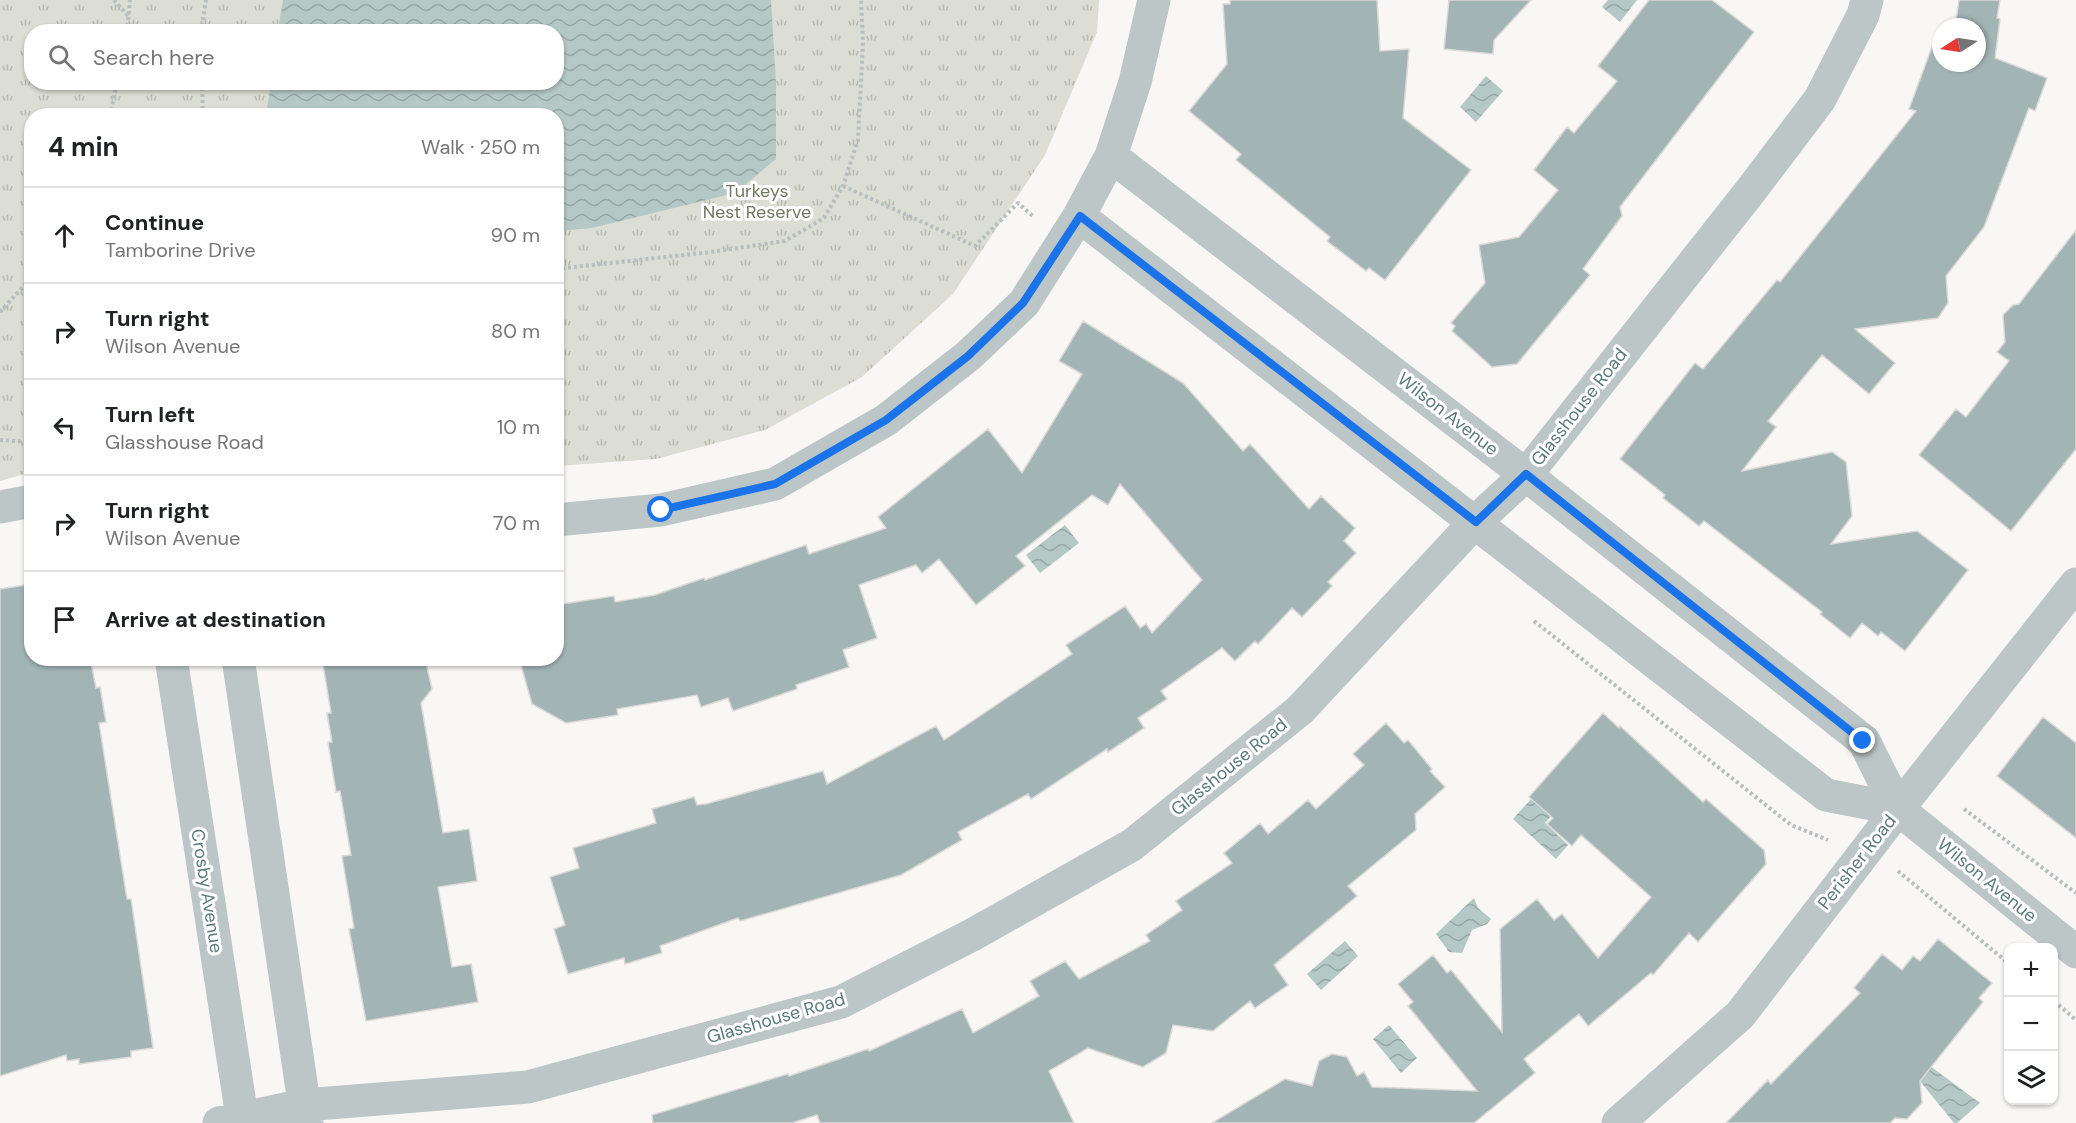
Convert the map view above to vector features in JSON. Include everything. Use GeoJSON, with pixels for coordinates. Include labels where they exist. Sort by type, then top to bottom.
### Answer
{"type":"FeatureCollection","features":[{"type":"Feature","properties":{"kind":"street"},"geometry":{"type":"LineString","coordinates":[[564,519],[661,510],[775,484],[886,420],[968,356],[1023,303],[1080,216],[1111,156],[1135,82],[1154,0]]}},
{"type":"Feature","properties":{"kind":"street","name":"Glasshouse Road"},"geometry":{"type":"LineString","coordinates":[[235,1122],[528,1087],[841,1002],[972,935],[1132,845],[1300,710],[1476,522],[1526,474],[1752,189],[1820,99],[1863,15],[1867,0]]}},
{"type":"Feature","properties":{"kind":"street","name":"Wilson Avenue"},"geometry":{"type":"LineString","coordinates":[[1111,156],[1526,474],[1863,741],[1898,809],[2076,952]]}},
{"type":"Feature","properties":{"kind":"street","name":"Wilson Avenue"},"geometry":{"type":"LineString","coordinates":[[1080,216],[1826,795],[1898,809]]}},
{"type":"Feature","properties":{"kind":"street"},"geometry":{"type":"LineString","coordinates":[[0,507],[24,502]]}},
{"type":"Feature","properties":{"kind":"street","name":"Perisher Road"},"geometry":{"type":"LineString","coordinates":[[1618,1123],[1740,1015],[1898,809],[2076,584]]}},
{"type":"Feature","properties":{"kind":"street","name":"Crosby Avenue"},"geometry":{"type":"LineString","coordinates":[[172,666],[235,1122]]}},
{"type":"Feature","properties":{"kind":"street"},"geometry":{"type":"LineString","coordinates":[[239,666],[305,1114]]}},
{"type":"Feature","properties":{"kind":"path"},"geometry":{"type":"LineString","coordinates":[[114,0],[129,17]]}},
{"type":"Feature","properties":{"kind":"path"},"geometry":{"type":"LineString","coordinates":[[128,24],[130,0]]}},
{"type":"Feature","properties":{"kind":"path"},"geometry":{"type":"LineString","coordinates":[[202,24],[206,0]]}},
{"type":"Feature","properties":{"kind":"path"},"geometry":{"type":"LineString","coordinates":[[564,268],[711,252],[785,241],[824,218],[843,186],[858,140],[863,43],[861,0]]}},
{"type":"Feature","properties":{"kind":"path"},"geometry":{"type":"LineString","coordinates":[[112,108],[115,90]]}},
{"type":"Feature","properties":{"kind":"path"},"geometry":{"type":"LineString","coordinates":[[202,90],[204,108]]}},
{"type":"Feature","properties":{"kind":"path"},"geometry":{"type":"LineString","coordinates":[[843,186],[975,246],[1018,203],[1025,209]]}},
{"type":"Feature","properties":{"kind":"path"},"geometry":{"type":"LineString","coordinates":[[0,312],[24,286]]}},
{"type":"Feature","properties":{"kind":"path"},"geometry":{"type":"LineString","coordinates":[[0,441],[24,442]]}},
{"type":"Feature","properties":{"kind":"path"},"geometry":{"type":"LineString","coordinates":[[2058,1004],[2076,1020]]}},
{"type":"Feature","properties":{"kind":"green space","name":"Turkeys Nest Reserve"},"geometry":{"type":"Polygon","coordinates":[[[0,0],[1099,0],[1097,32],[1045,155],[953,294],[862,377],[765,430],[656,459],[564,466],[564,108],[24,108],[24,474],[0,481],[0,0]]]}},
{"type":"Feature","properties":{"kind":"water"},"geometry":{"type":"Polygon","coordinates":[[[283,0],[771,0],[776,83],[776,159],[735,193],[592,228],[564,230],[564,108],[267,108],[270,90],[564,90],[564,24],[279,24],[283,0]]]}},
{"type":"Feature","properties":{"kind":"water"},"geometry":{"type":"Polygon","coordinates":[[[1608,0],[1637,0],[1620,22],[1602,7],[1608,0]]]}},
{"type":"Feature","properties":{"kind":"water"},"geometry":{"type":"Polygon","coordinates":[[[1486,76],[1503,91],[1476,122],[1460,107],[1486,76]]]}},
{"type":"Feature","properties":{"kind":"water"},"geometry":{"type":"Polygon","coordinates":[[[1065,525],[1079,543],[1040,573],[1026,555],[1065,525]]]}},
{"type":"Feature","properties":{"kind":"water"},"geometry":{"type":"Polygon","coordinates":[[[1531,799],[1551,816],[1545,823],[1568,845],[1556,859],[1513,819],[1531,799]]]}},
{"type":"Feature","properties":{"kind":"water"},"geometry":{"type":"Polygon","coordinates":[[[1474,898],[1478,908],[1491,919],[1487,924],[1472,930],[1462,953],[1449,952],[1436,934],[1474,898]]]}},
{"type":"Feature","properties":{"kind":"water"},"geometry":{"type":"Polygon","coordinates":[[[1345,941],[1358,956],[1321,990],[1307,974],[1345,941]]]}},
{"type":"Feature","properties":{"kind":"water"},"geometry":{"type":"Polygon","coordinates":[[[1389,1025],[1417,1058],[1401,1073],[1373,1039],[1389,1025]]]}},
{"type":"Feature","properties":{"kind":"water"},"geometry":{"type":"Polygon","coordinates":[[[1926,1063],[1980,1103],[1957,1123],[1954,1123],[1915,1075],[1926,1063]]]}},
{"type":"Feature","properties":{"kind":"building"},"geometry":{"type":"Polygon","coordinates":[[[1230,0],[1377,0],[1380,51],[1409,49],[1403,118],[1471,170],[1385,280],[1369,268],[1366,271],[1327,241],[1330,237],[1236,160],[1241,154],[1189,111],[1227,64],[1223,4],[1230,4],[1230,0]]]}},
{"type":"Feature","properties":{"kind":"building"},"geometry":{"type":"Polygon","coordinates":[[[1449,0],[1531,0],[1494,40],[1493,54],[1444,49],[1449,0]]]}},
{"type":"Feature","properties":{"kind":"building"},"geometry":{"type":"Polygon","coordinates":[[[1649,0],[1712,0],[1754,32],[1620,207],[1622,216],[1583,269],[1590,275],[1517,364],[1492,367],[1452,331],[1455,326],[1451,323],[1485,283],[1479,245],[1519,237],[1558,190],[1534,170],[1567,127],[1574,133],[1617,81],[1598,66],[1649,0]]]}},
{"type":"Feature","properties":{"kind":"building"},"geometry":{"type":"Polygon","coordinates":[[[1959,0],[2000,0],[1995,58],[2047,78],[2035,111],[2029,108],[1984,227],[1946,276],[1948,303],[1938,318],[1855,329],[1895,363],[1869,394],[1822,355],[1768,421],[1776,427],[1742,471],[1832,452],[1846,462],[1852,516],[1831,544],[1917,531],[1968,570],[1905,651],[1881,632],[1878,636],[1862,623],[1850,638],[1820,614],[1822,612],[1704,521],[1699,526],[1663,498],[1665,495],[1620,459],[1695,363],[1703,369],[1777,280],[1780,282],[1916,111],[1909,109],[1932,47],[1932,72],[1986,72],[1986,18],[1956,18],[1959,0]]]}},
{"type":"Feature","properties":{"kind":"building"},"geometry":{"type":"Polygon","coordinates":[[[2076,230],[2076,449],[2011,531],[1919,455],[1956,409],[1966,417],[2009,361],[1997,352],[2005,342],[2003,315],[2013,305],[2019,304],[2076,230]]]}},
{"type":"Feature","properties":{"kind":"building"},"geometry":{"type":"Polygon","coordinates":[[[1083,321],[1183,383],[1243,451],[1250,444],[1309,509],[1321,496],[1355,528],[1344,541],[1356,553],[1328,582],[1332,586],[1302,617],[1292,608],[1258,644],[1255,641],[1235,661],[1222,648],[1161,691],[1167,699],[1138,718],[1144,728],[1108,752],[1107,749],[1031,799],[1028,794],[958,832],[962,840],[901,875],[740,921],[738,918],[660,946],[662,953],[625,964],[624,958],[568,974],[554,929],[565,925],[550,877],[579,868],[573,848],[656,823],[652,809],[694,797],[697,805],[706,804],[823,771],[827,784],[936,726],[944,740],[1072,654],[1066,645],[1125,606],[1140,628],[1146,624],[1152,633],[1202,580],[1120,484],[1108,505],[1092,495],[1016,556],[1025,566],[976,605],[939,559],[922,573],[916,565],[859,585],[877,638],[843,650],[849,667],[796,685],[797,689],[733,711],[728,698],[701,707],[697,695],[617,709],[618,715],[566,723],[532,704],[521,666],[564,666],[564,604],[614,596],[615,602],[655,595],[806,545],[809,554],[886,528],[878,517],[988,429],[1022,473],[1082,374],[1059,361],[1083,321]]]}},
{"type":"Feature","properties":{"kind":"building"},"geometry":{"type":"Polygon","coordinates":[[[24,585],[24,666],[92,666],[96,688],[100,687],[106,722],[99,723],[127,899],[131,899],[153,1048],[131,1051],[131,1057],[79,1064],[79,1059],[67,1061],[66,1055],[0,1076],[0,589],[24,585]]]}},
{"type":"Feature","properties":{"kind":"building"},"geometry":{"type":"Polygon","coordinates":[[[323,666],[427,666],[432,689],[421,703],[443,833],[469,829],[477,881],[438,887],[452,967],[471,964],[478,1002],[366,1021],[349,929],[354,928],[342,856],[351,855],[340,791],[336,792],[328,742],[332,742],[327,713],[331,713],[323,666]]]}},
{"type":"Feature","properties":{"kind":"building"},"geometry":{"type":"Polygon","coordinates":[[[1603,713],[1703,802],[1706,799],[1764,850],[1766,864],[1698,942],[1689,933],[1653,975],[1651,973],[1588,1026],[1579,1014],[1524,1059],[1535,1073],[1474,1123],[1212,1123],[1285,1079],[1312,1086],[1319,1061],[1332,1054],[1347,1057],[1357,1076],[1364,1072],[1372,1087],[1477,1091],[1408,1006],[1413,1002],[1398,984],[1433,955],[1447,973],[1451,970],[1502,1032],[1500,929],[1537,899],[1554,920],[1562,914],[1598,958],[1651,897],[1581,835],[1572,846],[1547,824],[1553,818],[1529,797],[1603,713]]]}},
{"type":"Feature","properties":{"kind":"building"},"geometry":{"type":"Polygon","coordinates":[[[2043,717],[2076,743],[2076,838],[1997,776],[2043,717]]]}},
{"type":"Feature","properties":{"kind":"building"},"geometry":{"type":"Polygon","coordinates":[[[1386,723],[1404,743],[1408,740],[1432,769],[1430,771],[1445,787],[1415,814],[1416,830],[1348,886],[1357,896],[1274,965],[1288,985],[1255,1008],[1250,1001],[1213,1031],[1173,1025],[1166,1053],[1143,1067],[1088,1048],[1049,1071],[1074,1123],[820,1123],[817,1115],[792,1123],[653,1123],[652,1115],[788,1074],[789,1076],[868,1049],[869,1051],[962,1009],[973,1033],[1039,996],[1030,981],[1065,961],[1079,979],[1150,941],[1146,935],[1182,910],[1176,901],[1232,863],[1224,853],[1260,823],[1268,834],[1308,800],[1316,809],[1364,765],[1353,754],[1386,723]]]}},
{"type":"Feature","properties":{"kind":"building"},"geometry":{"type":"Polygon","coordinates":[[[1938,939],[1992,983],[1979,998],[1983,1002],[1920,1081],[1922,1103],[1907,1119],[1895,1118],[1890,1123],[1726,1123],[1768,1080],[1771,1084],[1860,993],[1854,988],[1882,954],[1902,970],[1913,956],[1920,961],[1938,939]]]}},
{"type":"Feature","properties":{"kind":"route"},"geometry":{"type":"LineString","coordinates":[[661,510],[775,484],[886,420],[968,356],[1023,303],[1080,216],[1476,522],[1526,474],[1863,741]]}}]}
